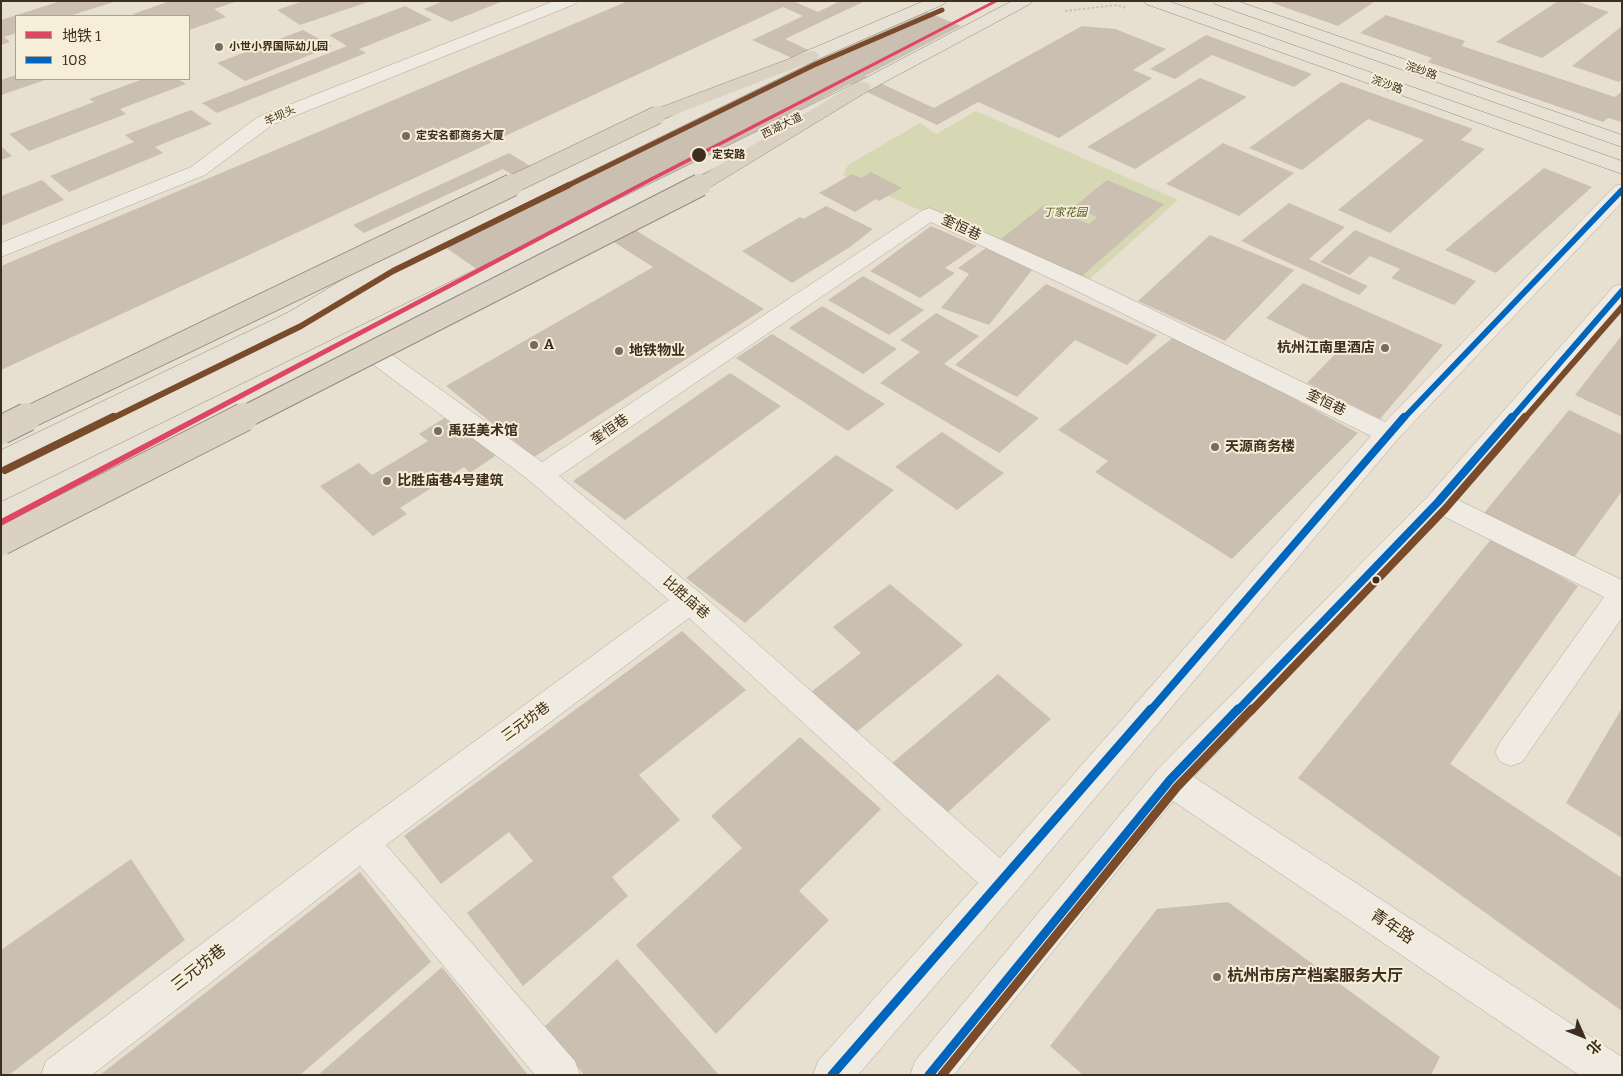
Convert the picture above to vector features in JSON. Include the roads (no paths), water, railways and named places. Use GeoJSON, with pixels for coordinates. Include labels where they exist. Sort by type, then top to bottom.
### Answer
{"type":"FeatureCollection","features":[{"type":"Feature","properties":{"kind":"highway"},"geometry":{"type":"LineString","coordinates":[[1,430],[657,115],[810,56]]}},
{"type":"Feature","properties":{"kind":"highway"},"geometry":{"type":"LineString","coordinates":[[1,541],[700,185],[862,87]]}},
{"type":"Feature","properties":{"kind":"main road"},"geometry":{"type":"LineString","coordinates":[[1,461],[298,317],[388,262],[810,56],[938,1]]}},
{"type":"Feature","properties":{"kind":"main road","name":"西湖大道"},"geometry":{"type":"LineString","coordinates":[[1,514],[862,87],[1024,1]]}},
{"type":"Feature","properties":{"kind":"main road","name":"浣沙路"},"geometry":{"type":"LineString","coordinates":[[1152,1],[1622,168]]}},
{"type":"Feature","properties":{"kind":"main road","name":"浣纱路"},"geometry":{"type":"LineString","coordinates":[[1221,1],[1622,141]]}},
{"type":"Feature","properties":{"kind":"street","name":"羊坝头"},"geometry":{"type":"LineString","coordinates":[[1,252],[198,171],[265,121],[570,1]]}},
{"type":"Feature","properties":{"kind":"street"},"geometry":{"type":"LineString","coordinates":[[832,1075],[1002,882],[1388,434],[1622,190]]}},
{"type":"Feature","properties":{"kind":"street","name":"奎恒巷"},"geometry":{"type":"LineString","coordinates":[[540,476],[930,214],[1084,285],[1388,434]]}},
{"type":"Feature","properties":{"kind":"street"},"geometry":{"type":"LineString","coordinates":[[929,1075],[1170,780],[1438,502],[1622,291]]}},
{"type":"Feature","properties":{"kind":"street","name":"比胜庙巷"},"geometry":{"type":"LineString","coordinates":[[348,342],[383,360],[540,476],[690,601],[1002,882]]}},
{"type":"Feature","properties":{"kind":"street"},"geometry":{"type":"LineString","coordinates":[[1438,502],[1622,594],[1511,752]]}},
{"type":"Feature","properties":{"kind":"street","name":"三元坊巷"},"geometry":{"type":"LineString","coordinates":[[60,1075],[362,842],[690,601]]}},
{"type":"Feature","properties":{"kind":"street","name":"青年路"},"geometry":{"type":"LineString","coordinates":[[1170,780],[1614,1075]]}},
{"type":"Feature","properties":{"kind":"street"},"geometry":{"type":"LineString","coordinates":[[362,842],[561,1075]]}},
{"type":"Feature","properties":{"kind":"metro line","name":"1"},"geometry":{"type":"LineString","coordinates":[[1,523],[646,182],[997,1]]}},
{"type":"Feature","properties":{"kind":"place","name":"小世小界国际幼儿园"},"geometry":{"type":"Point","coordinates":[219,47]}},
{"type":"Feature","properties":{"kind":"place","name":"定安名都商务大厦"},"geometry":{"type":"Point","coordinates":[406,136]}},
{"type":"Feature","properties":{"kind":"place","name":"定安路"},"geometry":{"type":"Point","coordinates":[699,155]}},
{"type":"Feature","properties":{"kind":"place","name":"A"},"geometry":{"type":"Point","coordinates":[534,345]}},
{"type":"Feature","properties":{"kind":"place","name":"杭州江南里酒店"},"geometry":{"type":"Point","coordinates":[1385,348]}},
{"type":"Feature","properties":{"kind":"place","name":"地铁物业"},"geometry":{"type":"Point","coordinates":[619,351]}},
{"type":"Feature","properties":{"kind":"place","name":"禹廷美术馆"},"geometry":{"type":"Point","coordinates":[438,431]}},
{"type":"Feature","properties":{"kind":"place","name":"天源商务楼"},"geometry":{"type":"Point","coordinates":[1215,447]}},
{"type":"Feature","properties":{"kind":"place","name":"比胜庙巷4号建筑"},"geometry":{"type":"Point","coordinates":[387,481]}},
{"type":"Feature","properties":{"kind":"place","name":"杭州市房产档案服务大厅"},"geometry":{"type":"Point","coordinates":[1217,977]}},
{"type":"Feature","properties":{"kind":"park label","name":"丁家花园"},"geometry":{"type":"Point","coordinates":[1065,213]}}]}
